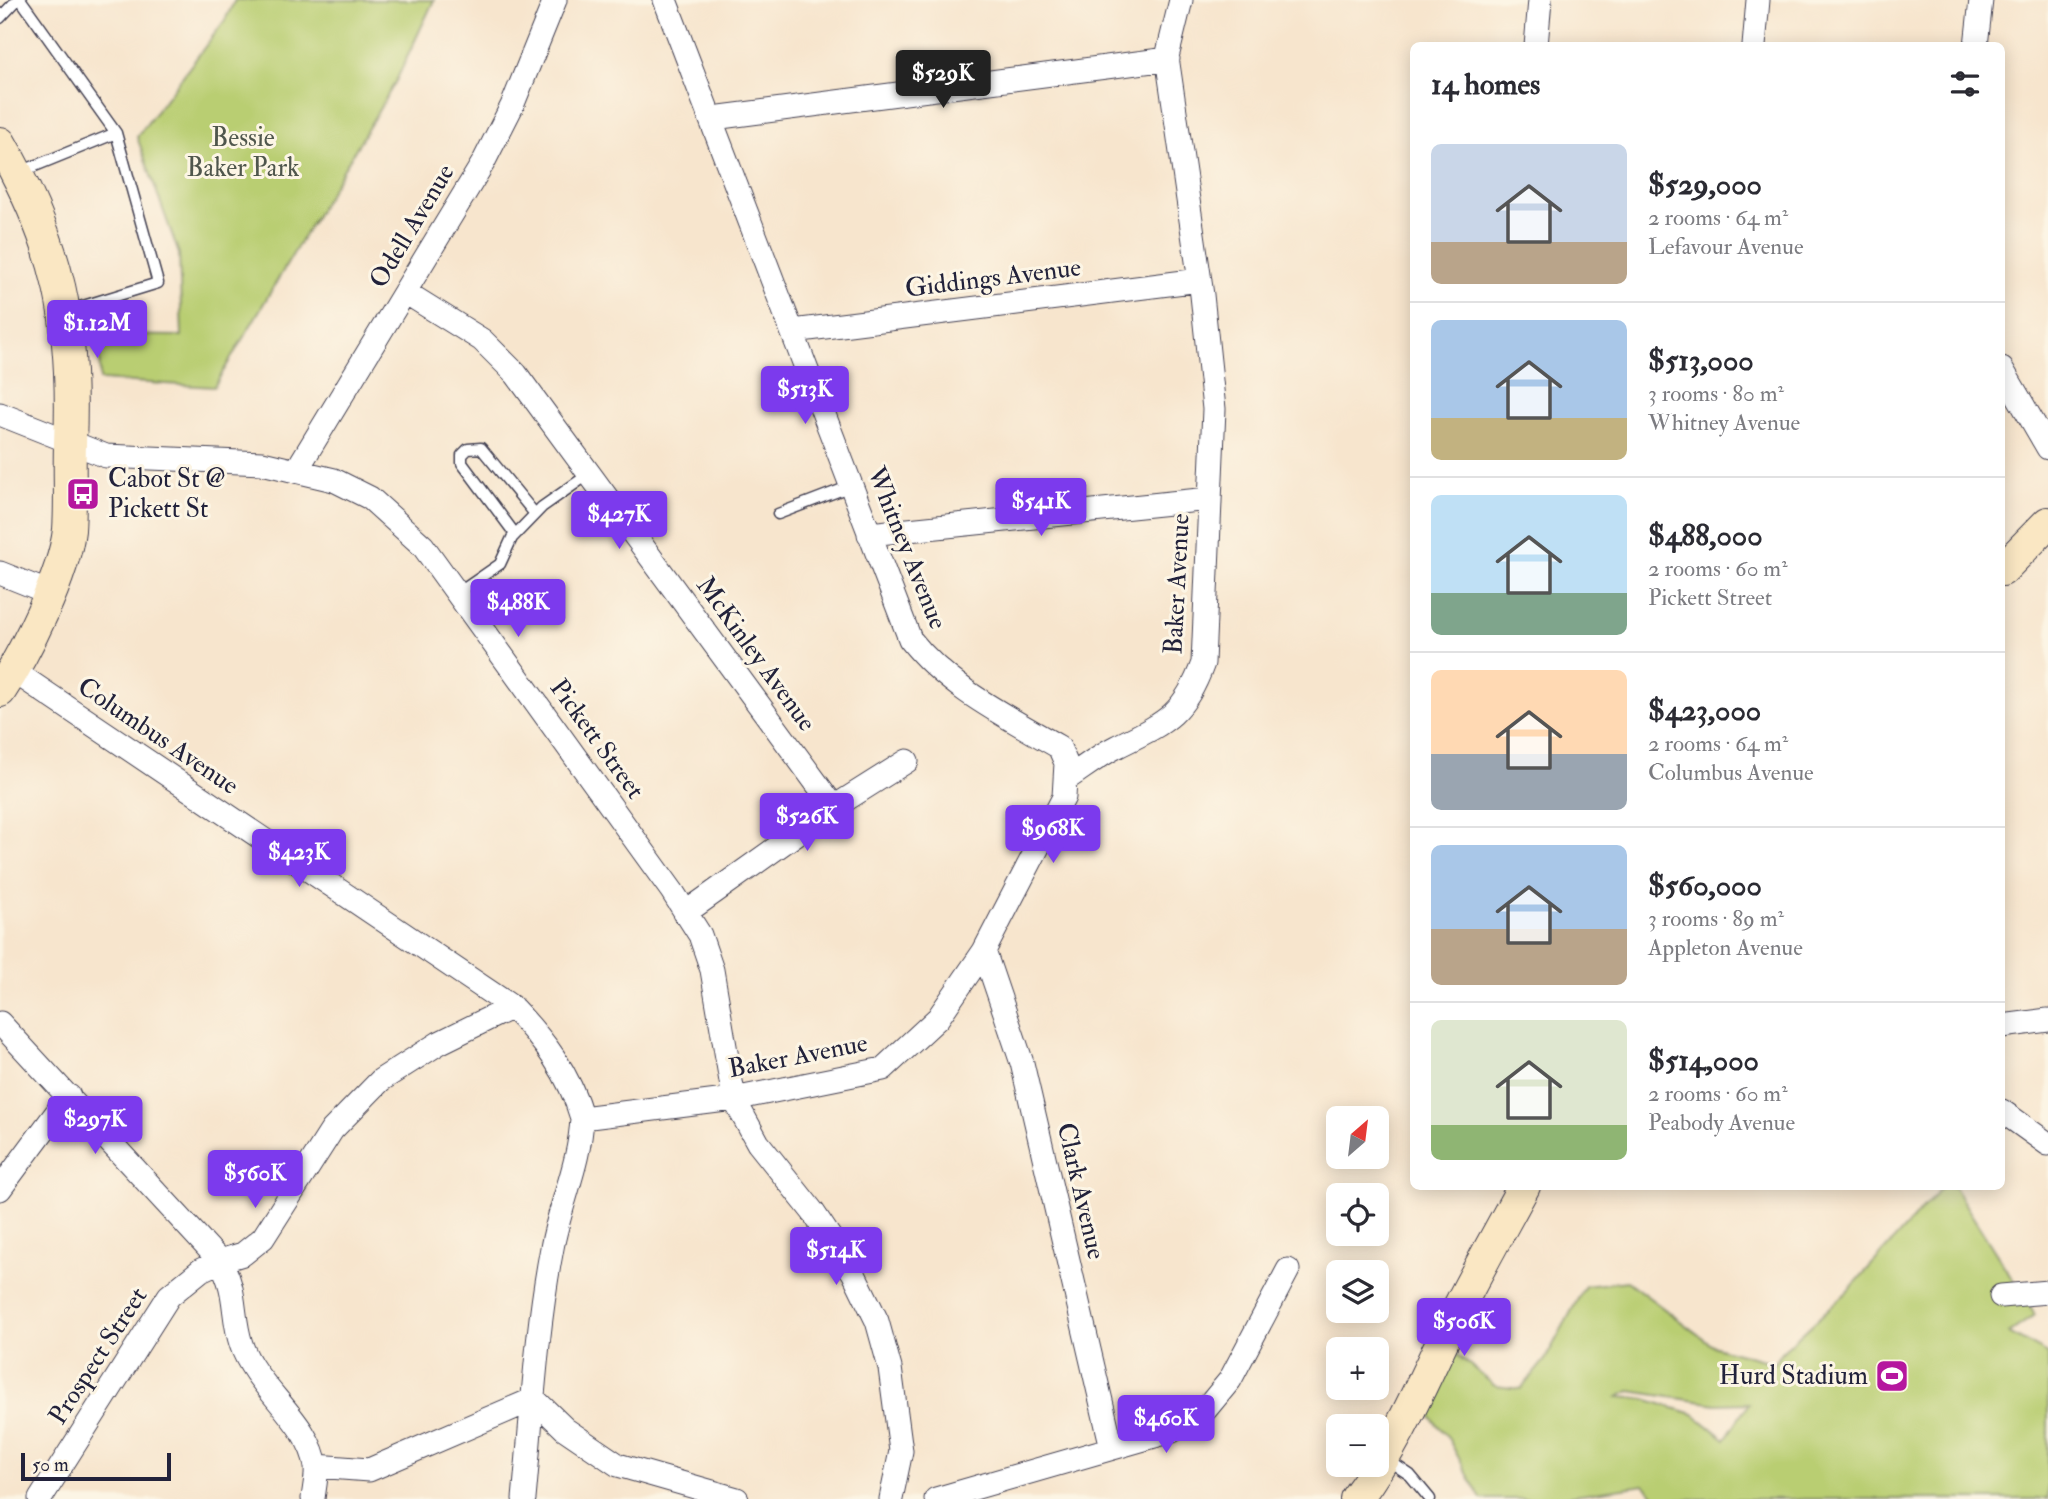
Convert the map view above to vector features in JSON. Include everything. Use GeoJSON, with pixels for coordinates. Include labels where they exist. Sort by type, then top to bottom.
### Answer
{"type":"FeatureCollection","features":[{"type":"Feature","properties":{"kind":"main road"},"geometry":{"type":"LineString","coordinates":[[0,143],[17,173],[59,274],[71,342],[68,531],[50,593],[6,681]]}},
{"type":"Feature","properties":{"kind":"main road"},"geometry":{"type":"LineString","coordinates":[[2005,567],[2048,523]]}},
{"type":"Feature","properties":{"kind":"main road"},"geometry":{"type":"LineString","coordinates":[[1389,1452],[1453,1319],[1522,1190]]}},
{"type":"Feature","properties":{"kind":"main road"},"geometry":{"type":"LineString","coordinates":[[1356,1499],[1372,1477]]}},
{"type":"Feature","properties":{"kind":"street","name":"Odell Avenue"},"geometry":{"type":"LineString","coordinates":[[296,471],[482,163],[512,106],[555,0]]}},
{"type":"Feature","properties":{"kind":"street","name":"Whitney Avenue"},"geometry":{"type":"LineString","coordinates":[[665,0],[713,118],[910,639],[929,663],[966,692],[1059,747],[1066,763],[1065,780]]}},
{"type":"Feature","properties":{"kind":"street","name":"Baker Avenue"},"geometry":{"type":"LineString","coordinates":[[582,1118],[734,1098],[883,1069],[938,1018],[984,951],[1064,797],[1065,780],[1113,748],[1173,716],[1192,692],[1203,663],[1214,409],[1200,280],[1168,59],[1181,0]]}},
{"type":"Feature","properties":{"kind":"street"},"geometry":{"type":"LineString","coordinates":[[1536,42],[1540,0]]}},
{"type":"Feature","properties":{"kind":"street"},"geometry":{"type":"LineString","coordinates":[[1754,42],[1758,0]]}},
{"type":"Feature","properties":{"kind":"street"},"geometry":{"type":"LineString","coordinates":[[1976,42],[1981,0]]}},
{"type":"Feature","properties":{"kind":"street"},"geometry":{"type":"LineString","coordinates":[[713,118],[1168,59]]}},
{"type":"Feature","properties":{"kind":"street","name":"Giddings Avenue"},"geometry":{"type":"LineString","coordinates":[[793,331],[1200,280]]}},
{"type":"Feature","properties":{"kind":"street","name":"McKinley Avenue"},"geometry":{"type":"LineString","coordinates":[[405,292],[482,340],[499,354],[834,807]]}},
{"type":"Feature","properties":{"kind":"street"},"geometry":{"type":"LineString","coordinates":[[2005,374],[2048,448]]}},
{"type":"Feature","properties":{"kind":"street","name":"Pickett Street"},"geometry":{"type":"LineString","coordinates":[[0,414],[106,456],[262,463],[334,480],[370,498],[424,546],[700,934],[712,970],[734,1098],[758,1143],[813,1212],[853,1272],[877,1321],[890,1368],[901,1451],[891,1499]]}},
{"type":"Feature","properties":{"kind":"street"},"geometry":{"type":"LineString","coordinates":[[869,534],[1209,499]]}},
{"type":"Feature","properties":{"kind":"street"},"geometry":{"type":"LineString","coordinates":[[0,573],[50,593]]}},
{"type":"Feature","properties":{"kind":"street","name":"Columbus Avenue"},"geometry":{"type":"LineString","coordinates":[[6,681],[512,1007],[545,1041],[565,1074],[582,1118]]}},
{"type":"Feature","properties":{"kind":"street"},"geometry":{"type":"LineString","coordinates":[[685,913],[834,807],[908,761]]}},
{"type":"Feature","properties":{"kind":"street","name":"Clark Avenue"},"geometry":{"type":"LineString","coordinates":[[984,951],[1022,1063],[1112,1448]]}},
{"type":"Feature","properties":{"kind":"street","name":"Prospect Street"},"geometry":{"type":"LineString","coordinates":[[40,1499],[169,1296],[201,1270],[243,1254],[263,1238],[332,1130],[381,1080],[439,1043],[512,1007]]}},
{"type":"Feature","properties":{"kind":"street"},"geometry":{"type":"LineString","coordinates":[[2005,1026],[2048,1020]]}},
{"type":"Feature","properties":{"kind":"street"},"geometry":{"type":"LineString","coordinates":[[0,1023],[220,1261],[232,1281],[241,1343],[254,1370],[307,1441],[316,1466],[313,1499]]}},
{"type":"Feature","properties":{"kind":"street"},"geometry":{"type":"LineString","coordinates":[[0,1189],[69,1096]]}},
{"type":"Feature","properties":{"kind":"street"},"geometry":{"type":"LineString","coordinates":[[2005,1113],[2048,1144]]}},
{"type":"Feature","properties":{"kind":"street"},"geometry":{"type":"LineString","coordinates":[[524,1499],[552,1246],[581,1142],[582,1118]]}},
{"type":"Feature","properties":{"kind":"street"},"geometry":{"type":"LineString","coordinates":[[936,1499],[1172,1431],[1213,1402],[1230,1380],[1288,1270]]}},
{"type":"Feature","properties":{"kind":"street"},"geometry":{"type":"LineString","coordinates":[[2001,1296],[2048,1292]]}},
{"type":"Feature","properties":{"kind":"street"},"geometry":{"type":"LineString","coordinates":[[316,1466],[369,1470],[534,1399]]}},
{"type":"Feature","properties":{"kind":"street"},"geometry":{"type":"LineString","coordinates":[[534,1399],[565,1429],[618,1465],[737,1499]]}},
{"type":"Feature","properties":{"kind":"lane"},"geometry":{"type":"LineString","coordinates":[[0,18],[19,0],[116,133],[158,283],[65,311]]}},
{"type":"Feature","properties":{"kind":"lane"},"geometry":{"type":"LineString","coordinates":[[17,173],[116,133]]}},
{"type":"Feature","properties":{"kind":"lane"},"geometry":{"type":"LineString","coordinates":[[515,534],[462,463],[462,455],[468,449],[481,448],[535,514]]}},
{"type":"Feature","properties":{"kind":"lane"},"geometry":{"type":"LineString","coordinates":[[458,593],[500,564],[515,534],[535,514],[589,474]]}},
{"type":"Feature","properties":{"kind":"lane"},"geometry":{"type":"LineString","coordinates":[[778,514],[851,486]]}},
{"type":"Feature","properties":{"kind":"lane"},"geometry":{"type":"LineString","coordinates":[[1389,1460],[1410,1475],[1430,1499]]}},
{"type":"Feature","properties":{"kind":"green space","name":"Bessie Baker Park"},"geometry":{"type":"Polygon","coordinates":[[[235,0],[434,0],[396,81],[214,387],[100,380],[99,335],[182,336],[179,254],[137,137],[225,20],[235,0]]]}},
{"type":"Feature","properties":{"kind":"green space"},"geometry":{"type":"Polygon","coordinates":[[[1939,1190],[1956,1190],[2035,1315],[2009,1333],[2048,1354],[2048,1499],[1658,1499],[1644,1485],[1547,1499],[1481,1499],[1447,1436],[1415,1398],[1447,1346],[1495,1386],[1521,1389],[1545,1360],[1585,1286],[1627,1281],[1715,1347],[1775,1363],[1782,1352],[1847,1292],[1939,1190]],[[1630,1391],[1618,1397],[1645,1399],[1693,1414],[1725,1439],[1749,1403],[1716,1404],[1630,1391]]]}},
{"type":"Feature","properties":{"kind":"place","name":"Cabot St @ Pickett St"},"geometry":{"type":"Point","coordinates":[83,494]}},
{"type":"Feature","properties":{"kind":"place","name":"Hurd Stadium"},"geometry":{"type":"Point","coordinates":[1892,1376]}}]}
